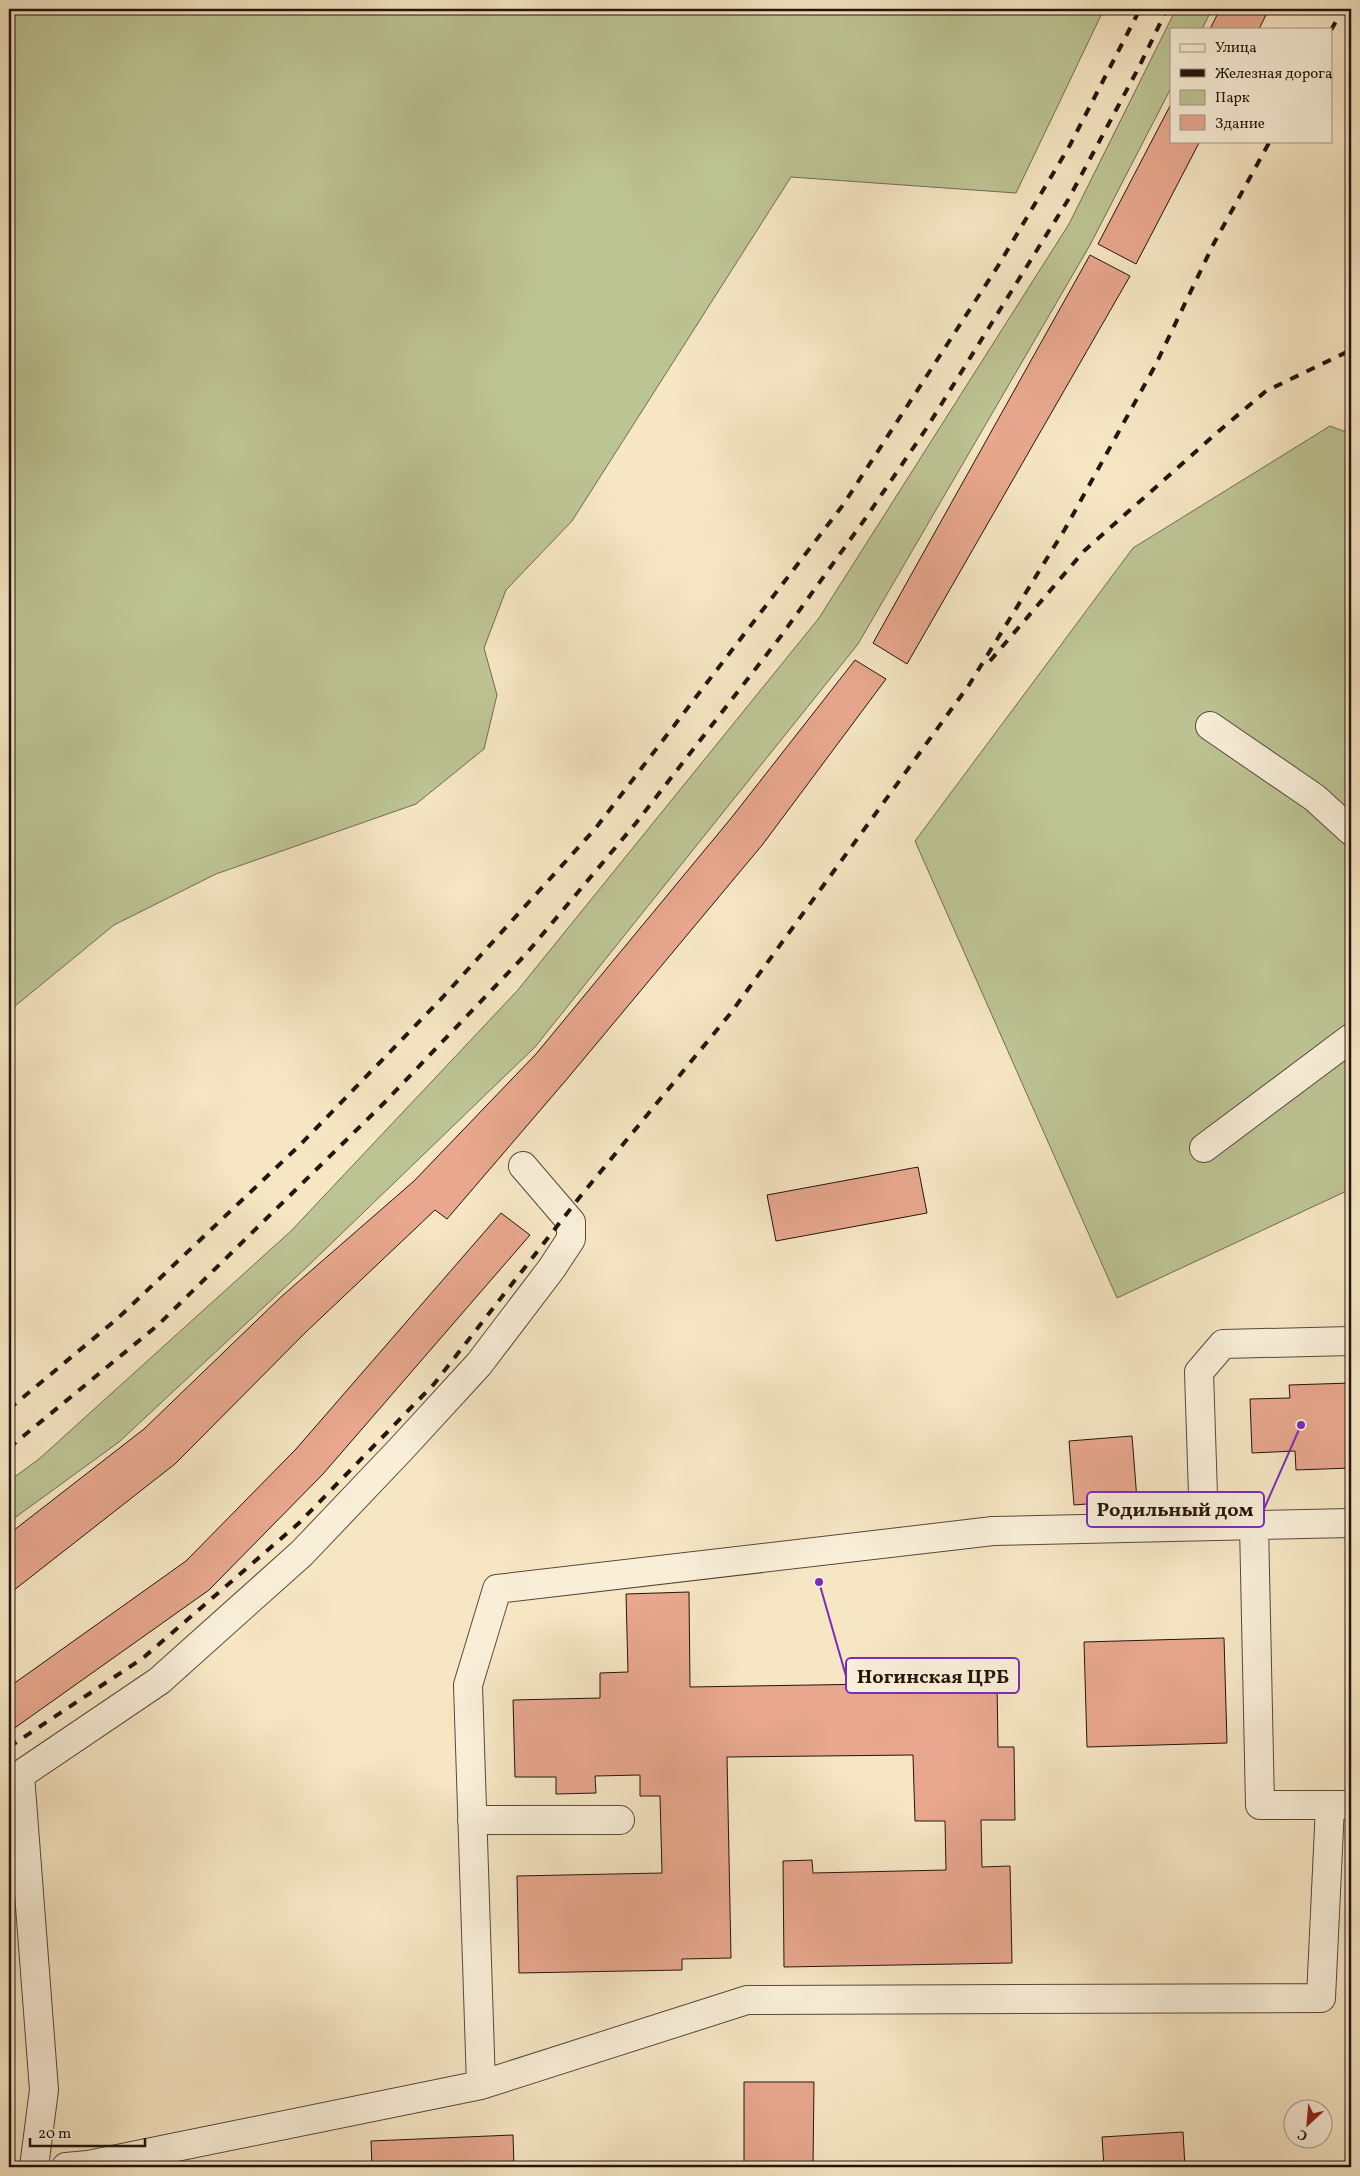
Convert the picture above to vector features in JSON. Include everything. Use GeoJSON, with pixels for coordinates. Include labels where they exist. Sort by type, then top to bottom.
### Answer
{"type":"FeatureCollection","features":[{"type":"Feature","properties":{"kind":"lane"},"geometry":{"type":"LineString","coordinates":[[1210,726],[1315,798],[1351,831]]}},
{"type":"Feature","properties":{"kind":"lane"},"geometry":{"type":"LineString","coordinates":[[1204,1148],[1351,1038]]}},
{"type":"Feature","properties":{"kind":"lane"},"geometry":{"type":"LineString","coordinates":[[34,2167],[44,2090],[20,1775],[159,1681],[302,1553],[479,1364],[552,1268],[571,1239],[571,1222],[523,1166]]}},
{"type":"Feature","properties":{"kind":"lane"},"geometry":{"type":"LineString","coordinates":[[1204,1526],[1199,1372],[1223,1344],[1351,1340]]}},
{"type":"Feature","properties":{"kind":"lane"},"geometry":{"type":"LineString","coordinates":[[481,2085],[468,1685],[497,1589],[993,1531],[1351,1523]]}},
{"type":"Feature","properties":{"kind":"lane"},"geometry":{"type":"LineString","coordinates":[[66,2167],[98,2163],[481,2085],[747,2000],[1321,1998],[1340,1806],[1260,1805],[1254,1525]]}},
{"type":"Feature","properties":{"kind":"lane"},"geometry":{"type":"LineString","coordinates":[[472,1820],[620,1820]]}},
{"type":"Feature","properties":{"kind":"green space"},"geometry":{"type":"Polygon","coordinates":[[[9,9],[1104,9],[1016,193],[791,177],[572,521],[506,590],[484,648],[497,695],[484,749],[416,804],[216,874],[114,925],[9,1011],[9,9]]]}},
{"type":"Feature","properties":{"kind":"green space"},"geometry":{"type":"Polygon","coordinates":[[[1176,9],[1212,9],[1202,28],[1170,28],[1170,90],[1090,245],[858,644],[535,1047],[310,1264],[119,1442],[9,1522],[9,1481],[39,1459],[291,1231],[517,991],[819,618],[1069,224],[1176,9]]]}},
{"type":"Feature","properties":{"kind":"green space"},"geometry":{"type":"Polygon","coordinates":[[[1330,426],[1351,434],[1351,1189],[1117,1298],[915,841],[1133,548],[1330,426]]]}},
{"type":"Feature","properties":{"kind":"building"},"geometry":{"type":"Polygon","coordinates":[[[1220,9],[1269,9],[1260,28],[1210,28],[1220,9]]]}},
{"type":"Feature","properties":{"kind":"building"},"geometry":{"type":"Polygon","coordinates":[[[1170,106],[1170,142],[1199,142],[1136,264],[1098,244],[1170,106]]]}},
{"type":"Feature","properties":{"kind":"building"},"geometry":{"type":"Polygon","coordinates":[[[1090,255],[1130,276],[907,664],[873,643],[1090,255]]]}},
{"type":"Feature","properties":{"kind":"building"},"geometry":{"type":"Polygon","coordinates":[[[855,660],[886,679],[763,844],[567,1079],[447,1219],[435,1210],[306,1332],[175,1464],[9,1594],[9,1534],[144,1429],[282,1296],[414,1181],[536,1054],[732,817],[855,660]]]}},
{"type":"Feature","properties":{"kind":"building"},"geometry":{"type":"Polygon","coordinates":[[[918,1167],[927,1213],[776,1241],[767,1195],[918,1167]]]}},
{"type":"Feature","properties":{"kind":"building"},"geometry":{"type":"Polygon","coordinates":[[[501,1213],[530,1235],[323,1474],[209,1590],[9,1732],[9,1687],[186,1561],[296,1449],[501,1213]]]}},
{"type":"Feature","properties":{"kind":"building"},"geometry":{"type":"Polygon","coordinates":[[[1351,1383],[1351,1468],[1296,1470],[1295,1451],[1252,1453],[1250,1399],[1290,1398],[1289,1385],[1351,1383]]]}},
{"type":"Feature","properties":{"kind":"building"},"geometry":{"type":"Polygon","coordinates":[[[1132,1436],[1137,1500],[1074,1505],[1069,1441],[1132,1436]]]}},
{"type":"Feature","properties":{"kind":"building"},"geometry":{"type":"Polygon","coordinates":[[[689,1592],[690,1687],[997,1682],[998,1747],[1014,1747],[1015,1820],[981,1820],[982,1867],[1010,1866],[1012,1963],[784,1967],[783,1861],[812,1860],[813,1873],[946,1870],[945,1821],[915,1821],[913,1755],[727,1757],[731,1958],[682,1959],[682,1970],[519,1973],[517,1876],[662,1873],[660,1796],[640,1796],[640,1775],[595,1776],[596,1793],[556,1794],[556,1777],[515,1777],[513,1700],[600,1698],[600,1673],[628,1672],[626,1594],[689,1592]]]}},
{"type":"Feature","properties":{"kind":"building"},"geometry":{"type":"Polygon","coordinates":[[[1224,1638],[1227,1743],[1087,1747],[1084,1642],[1224,1638]]]}},
{"type":"Feature","properties":{"kind":"building"},"geometry":{"type":"Polygon","coordinates":[[[744,2082],[814,2082],[813,2167],[744,2167],[744,2082]]]}},
{"type":"Feature","properties":{"kind":"building"},"geometry":{"type":"Polygon","coordinates":[[[1183,2132],[1185,2167],[1104,2167],[1102,2137],[1183,2132]]]}},
{"type":"Feature","properties":{"kind":"building"},"geometry":{"type":"Polygon","coordinates":[[[513,2135],[514,2167],[372,2167],[371,2141],[513,2135]]]}},
{"type":"Feature","properties":{"kind":"railway"},"geometry":{"type":"LineString","coordinates":[[9,1409],[117,1319],[301,1144],[442,998],[595,829],[843,505],[998,266],[1070,145],[1140,9]]}},
{"type":"Feature","properties":{"kind":"railway"},"geometry":{"type":"LineString","coordinates":[[9,1448],[158,1325],[384,1103],[526,954],[636,823],[781,636],[865,519],[926,429],[1068,200],[1139,67],[1167,9]]}},
{"type":"Feature","properties":{"kind":"railway"},"geometry":{"type":"LineString","coordinates":[[1332,28],[1343,9]]}},
{"type":"Feature","properties":{"kind":"railway"},"geometry":{"type":"LineString","coordinates":[[9,1747],[143,1658],[299,1523],[434,1384],[579,1198],[730,1014],[969,685],[1065,529],[1155,366],[1213,245],[1269,142]]}},
{"type":"Feature","properties":{"kind":"railway"},"geometry":{"type":"LineString","coordinates":[[990,661],[1084,551],[1219,431],[1266,391],[1351,350]]}},
{"type":"Feature","properties":{"kind":"place","name":"Родильный дом"},"geometry":{"type":"Point","coordinates":[1301,1425]}},
{"type":"Feature","properties":{"kind":"place","name":"Ногинская ЦРБ"},"geometry":{"type":"Point","coordinates":[819,1582]}}]}
